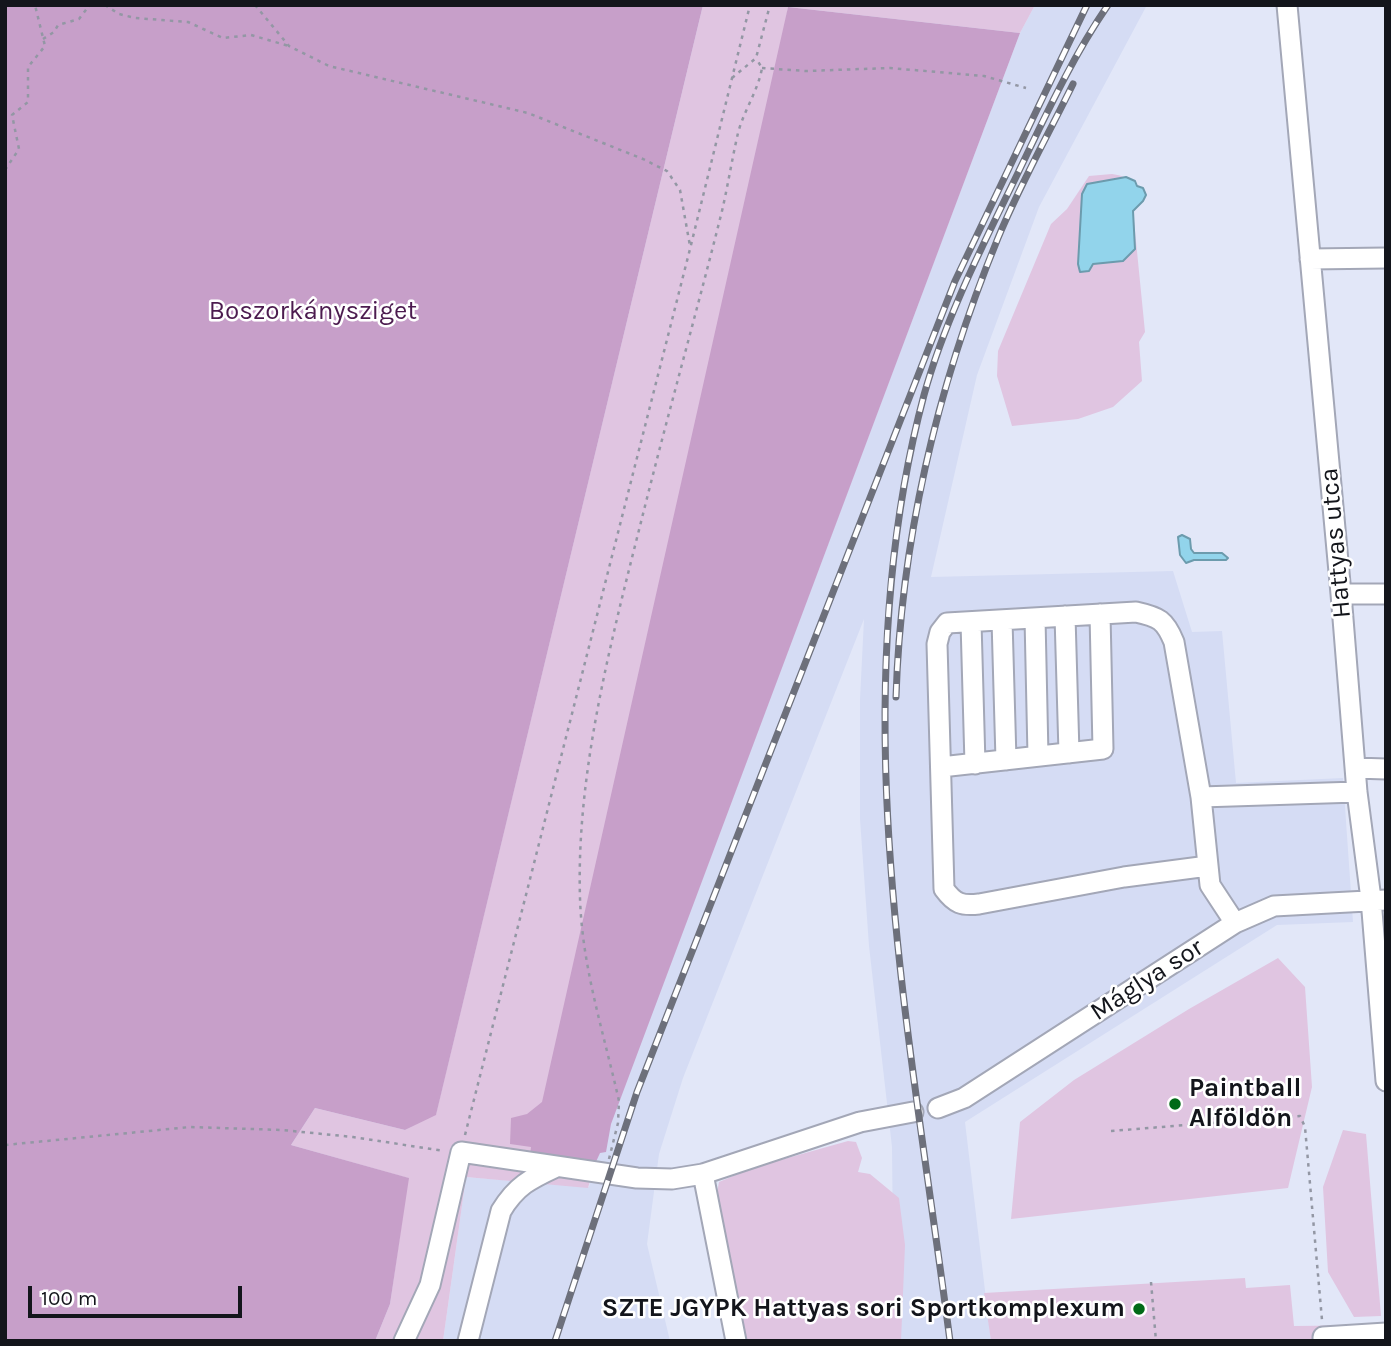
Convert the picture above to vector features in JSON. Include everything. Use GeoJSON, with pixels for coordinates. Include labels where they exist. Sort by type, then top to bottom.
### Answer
{"type":"FeatureCollection","features":[{"type":"Feature","properties":{"kind":"street","name":"Hattyas utca"},"geometry":{"type":"LineString","coordinates":[[1287,5],[1357,792],[1378,900],[1386,1081]]}},
{"type":"Feature","properties":{"kind":"street"},"geometry":{"type":"LineString","coordinates":[[1310,259],[1386,258]]}},
{"type":"Feature","properties":{"kind":"street"},"geometry":{"type":"LineString","coordinates":[[1341,594],[1386,594]]}},
{"type":"Feature","properties":{"kind":"street"},"geometry":{"type":"LineString","coordinates":[[1208,866],[1124,877],[964,905],[953,901],[944,890],[937,643],[940,632],[947,623],[1136,612],[1157,616],[1168,628],[1174,642],[1201,797],[1210,885],[1235,923]]}},
{"type":"Feature","properties":{"kind":"street"},"geometry":{"type":"LineString","coordinates":[[941,767],[1103,749],[1100,614]]}},
{"type":"Feature","properties":{"kind":"street"},"geometry":{"type":"LineString","coordinates":[[1065,616],[1069,753]]}},
{"type":"Feature","properties":{"kind":"street"},"geometry":{"type":"LineString","coordinates":[[1035,618],[1038,756]]}},
{"type":"Feature","properties":{"kind":"street"},"geometry":{"type":"LineString","coordinates":[[1002,620],[1006,760]]}},
{"type":"Feature","properties":{"kind":"street"},"geometry":{"type":"LineString","coordinates":[[971,622],[975,764]]}},
{"type":"Feature","properties":{"kind":"street"},"geometry":{"type":"LineString","coordinates":[[1355,768],[1386,769]]}},
{"type":"Feature","properties":{"kind":"street"},"geometry":{"type":"LineString","coordinates":[[1201,797],[1357,792]]}},
{"type":"Feature","properties":{"kind":"street","name":"Máglya sor"},"geometry":{"type":"LineString","coordinates":[[939,1108],[964,1098],[1235,923],[1274,906],[1378,900]]}},
{"type":"Feature","properties":{"kind":"street"},"geometry":{"type":"LineString","coordinates":[[404,1341],[430,1285],[461,1152],[658,1179],[704,1174],[860,1122],[913,1112]]}},
{"type":"Feature","properties":{"kind":"street"},"geometry":{"type":"LineString","coordinates":[[468,1341],[501,1211],[511,1193],[528,1180],[556,1167]]}},
{"type":"Feature","properties":{"kind":"street"},"geometry":{"type":"LineString","coordinates":[[704,1174],[736,1341]]}},
{"type":"Feature","properties":{"kind":"street"},"geometry":{"type":"LineString","coordinates":[[1323,1339],[1386,1333]]}},
{"type":"Feature","properties":{"kind":"path"},"geometry":{"type":"LineString","coordinates":[[5,170],[19,149],[12,115],[28,102],[27,67],[45,47],[35,5]]}},
{"type":"Feature","properties":{"kind":"path"},"geometry":{"type":"LineString","coordinates":[[43,39],[54,32],[58,25],[79,19],[92,5]]}},
{"type":"Feature","properties":{"kind":"path"},"geometry":{"type":"LineString","coordinates":[[105,5],[135,18],[188,22],[223,38],[251,35],[289,46],[329,66],[528,113],[643,159],[667,171],[680,190],[690,249]]}},
{"type":"Feature","properties":{"kind":"path"},"geometry":{"type":"LineString","coordinates":[[255,5],[289,46]]}},
{"type":"Feature","properties":{"kind":"path"},"geometry":{"type":"LineString","coordinates":[[5,1146],[190,1127],[282,1130],[461,1152],[750,5]]}},
{"type":"Feature","properties":{"kind":"path"},"geometry":{"type":"LineString","coordinates":[[732,78],[756,58],[770,5]]}},
{"type":"Feature","properties":{"kind":"path"},"geometry":{"type":"LineString","coordinates":[[605,1173],[618,1122],[619,1101],[586,960],[580,900],[580,834],[590,754],[618,614],[674,388],[723,207],[739,130],[760,80],[762,68],[756,58]]}},
{"type":"Feature","properties":{"kind":"path"},"geometry":{"type":"LineString","coordinates":[[762,68],[806,71],[890,68],[984,76],[1026,88]]}},
{"type":"Feature","properties":{"kind":"path"},"geometry":{"type":"LineString","coordinates":[[1111,1131],[1300,1116],[1305,1127],[1323,1339]]}},
{"type":"Feature","properties":{"kind":"path"},"geometry":{"type":"LineString","coordinates":[[1152,1282],[1156,1341]]}},
{"type":"Feature","properties":{"kind":"shaded area"},"geometry":{"type":"Polygon","coordinates":[[[703,5],[1035,5],[1020,33],[788,7],[595,1164],[588,1188],[466,1177],[443,1341],[375,1341],[390,1304],[408,1178],[291,1145],[315,1108],[405,1130],[436,1114],[703,5]]]}},
{"type":"Feature","properties":{"kind":"shaded area"},"geometry":{"type":"Polygon","coordinates":[[[1035,5],[1147,5],[1039,207],[977,375],[931,577],[1173,571],[1192,632],[1222,631],[1236,783],[1343,778],[1353,922],[1277,925],[965,1122],[991,1341],[894,1341],[892,1147],[869,946],[860,819],[860,699],[864,619],[683,1078],[659,1154],[647,1244],[670,1341],[443,1341],[466,1177],[589,1187],[595,1164],[1020,33],[1035,5]]]}},
{"type":"Feature","properties":{"kind":"shaded area"},"geometry":{"type":"Polygon","coordinates":[[[1112,174],[1143,188],[1146,195],[1133,211],[1145,332],[1139,342],[1142,381],[1113,407],[1078,419],[1012,426],[997,376],[998,351],[1051,224],[1067,209],[1089,176],[1112,174]]]}},
{"type":"Feature","properties":{"kind":"shaded area","name":"Paintball Alföldön"},"geometry":{"type":"Polygon","coordinates":[[[1278,958],[1305,987],[1312,1087],[1288,1188],[1011,1219],[1020,1122],[1074,1080],[1278,958]]]}},
{"type":"Feature","properties":{"kind":"shaded area"},"geometry":{"type":"Polygon","coordinates":[[[1343,1130],[1366,1134],[1381,1316],[1354,1317],[1328,1272],[1323,1187],[1343,1130]]]}},
{"type":"Feature","properties":{"kind":"shaded area"},"geometry":{"type":"Polygon","coordinates":[[[848,1141],[856,1142],[862,1158],[858,1172],[870,1174],[899,1198],[905,1245],[901,1341],[744,1341],[716,1199],[719,1182],[752,1168],[848,1141]]]}},
{"type":"Feature","properties":{"kind":"shaded area","name":"SZTE JGYPK Hattyas sori Sportkomplexum"},"geometry":{"type":"Polygon","coordinates":[[[1245,1278],[1246,1288],[1290,1285],[1294,1326],[1386,1325],[1386,1341],[991,1341],[984,1293],[1245,1278]]]}},
{"type":"Feature","properties":{"kind":"green space","name":"Boszorkánysziget"},"geometry":{"type":"Polygon","coordinates":[[[5,5],[703,5],[436,1115],[405,1130],[315,1108],[291,1145],[409,1178],[390,1304],[375,1341],[5,1341],[5,5]]]}},
{"type":"Feature","properties":{"kind":"green space"},"geometry":{"type":"Polygon","coordinates":[[[788,7],[1020,33],[611,1124],[606,1152],[600,1153],[595,1164],[530,1155],[531,1147],[510,1144],[511,1118],[527,1114],[542,1102],[788,7]]]}},
{"type":"Feature","properties":{"kind":"water"},"geometry":{"type":"Polygon","coordinates":[[[1126,177],[1143,188],[1146,195],[1133,211],[1135,249],[1123,261],[1093,264],[1089,271],[1080,272],[1078,264],[1082,194],[1087,184],[1126,177]]]}},
{"type":"Feature","properties":{"kind":"water"},"geometry":{"type":"Polygon","coordinates":[[[1182,535],[1190,539],[1194,553],[1222,553],[1228,558],[1186,563],[1180,555],[1178,537],[1182,535]]]}},
{"type":"Feature","properties":{"kind":"railway"},"geometry":{"type":"LineString","coordinates":[[555,1341],[637,1092],[955,281],[1087,5]]}},
{"type":"Feature","properties":{"kind":"railway"},"geometry":{"type":"LineString","coordinates":[[950,1341],[902,987],[891,868],[885,749],[887,630],[900,512],[924,395],[953,311],[1059,89],[1108,5]]}},
{"type":"Feature","properties":{"kind":"railway"},"geometry":{"type":"LineString","coordinates":[[896,697],[899,638],[915,521],[926,463],[957,349],[998,238],[1073,84]]}},
{"type":"Feature","properties":{"kind":"place","name":"Paintball Alföldön"},"geometry":{"type":"Point","coordinates":[1175,1104]}},
{"type":"Feature","properties":{"kind":"place","name":"SZTE JGYPK Hattyas sori Sportkomplexum"},"geometry":{"type":"Point","coordinates":[1139,1309]}}]}
